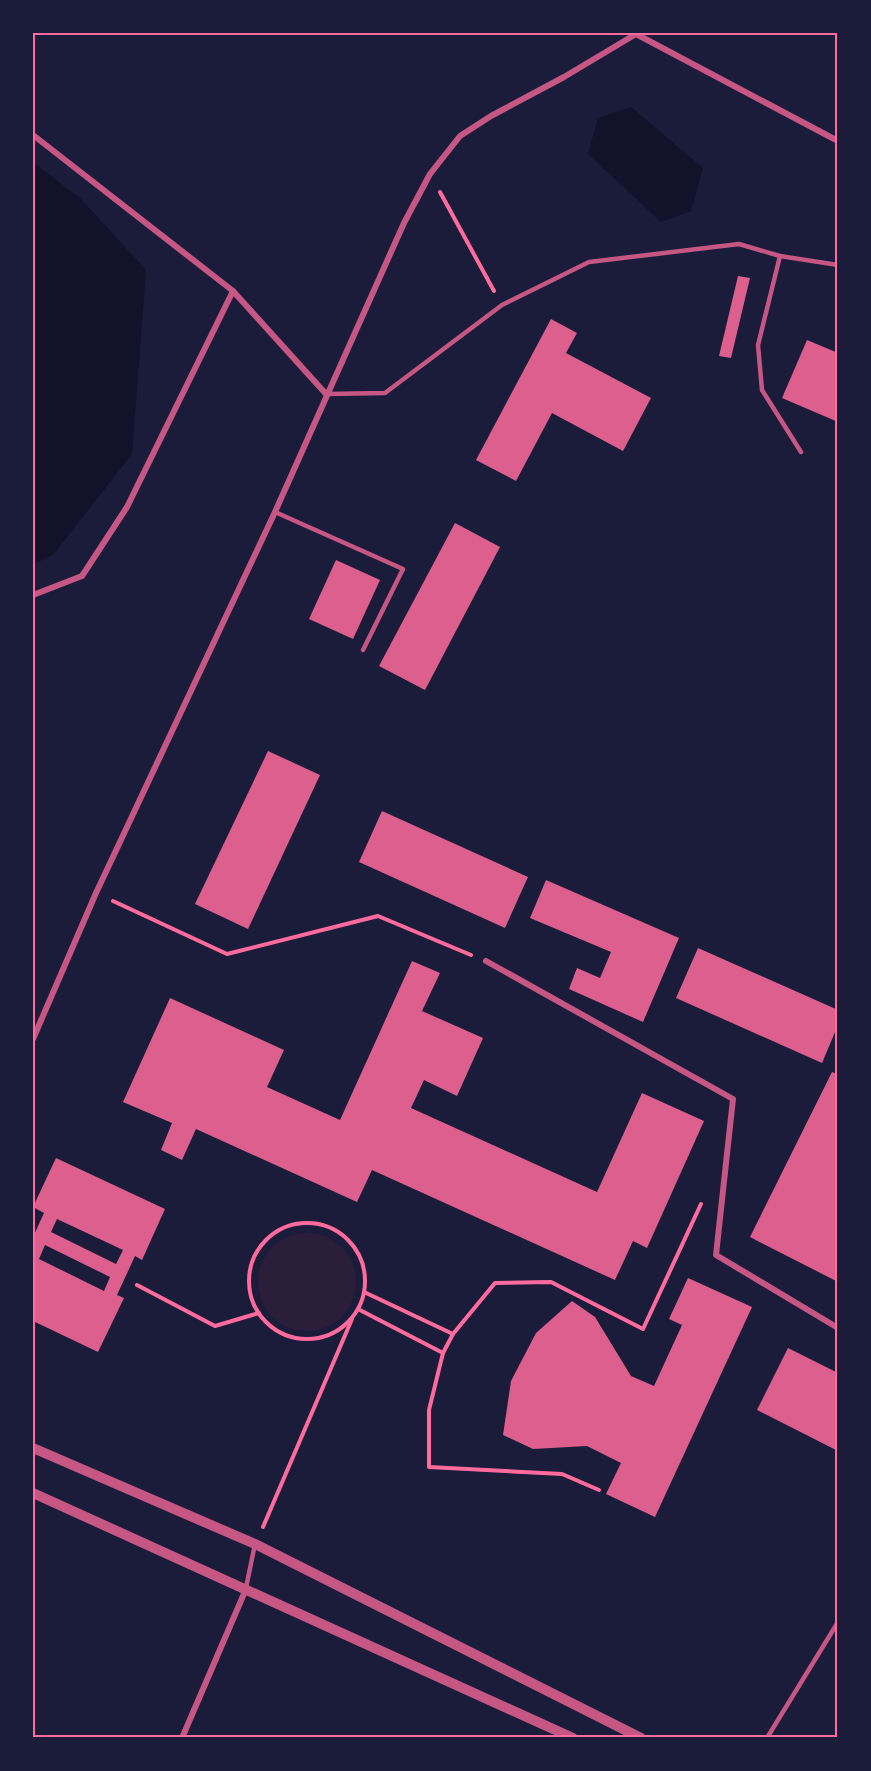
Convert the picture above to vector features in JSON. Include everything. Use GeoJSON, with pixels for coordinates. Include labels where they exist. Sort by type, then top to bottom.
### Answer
{"type":"FeatureCollection","features":[{"type":"Feature","properties":{"kind":"street"},"geometry":{"type":"LineString","coordinates":[[33,1039],[96,894],[275,512],[404,223],[430,174],[460,136],[490,116],[564,77],[637,34],[838,141]]}},
{"type":"Feature","properties":{"kind":"street"},"geometry":{"type":"LineString","coordinates":[[33,135],[232,291],[326,394]]}},
{"type":"Feature","properties":{"kind":"street"},"geometry":{"type":"LineString","coordinates":[[33,595],[82,576],[121,517],[232,291]]}},
{"type":"Feature","properties":{"kind":"street"},"geometry":{"type":"LineString","coordinates":[[486,961],[733,1099],[716,1255],[838,1328]]}},
{"type":"Feature","properties":{"kind":"street"},"geometry":{"type":"LineString","coordinates":[[33,1448],[255,1544],[641,1738]]}},
{"type":"Feature","properties":{"kind":"street"},"geometry":{"type":"LineString","coordinates":[[33,1493],[573,1738]]}},
{"type":"Feature","properties":{"kind":"street"},"geometry":{"type":"LineString","coordinates":[[182,1738],[246,1588]]}},
{"type":"Feature","properties":{"kind":"lane"},"geometry":{"type":"LineString","coordinates":[[326,394],[385,393],[502,305],[590,262],[739,244],[780,256],[838,265]]}},
{"type":"Feature","properties":{"kind":"lane"},"geometry":{"type":"LineString","coordinates":[[780,256],[758,345],[762,390],[801,452]]}},
{"type":"Feature","properties":{"kind":"lane"},"geometry":{"type":"LineString","coordinates":[[275,512],[403,568],[363,650]]}},
{"type":"Feature","properties":{"kind":"lane"},"geometry":{"type":"LineString","coordinates":[[246,1588],[255,1544]]}},
{"type":"Feature","properties":{"kind":"lane"},"geometry":{"type":"LineString","coordinates":[[767,1738],[838,1622]]}},
{"type":"Feature","properties":{"kind":"path"},"geometry":{"type":"LineString","coordinates":[[430,174],[502,305]]}},
{"type":"Feature","properties":{"kind":"path"},"geometry":{"type":"LineString","coordinates":[[96,894],[227,954],[378,916],[486,961]]}},
{"type":"Feature","properties":{"kind":"path"},"geometry":{"type":"LineString","coordinates":[[599,1490],[562,1474],[429,1467],[429,1410],[443,1353],[453,1334],[495,1283],[551,1282],[643,1329],[702,1202]]}},
{"type":"Feature","properties":{"kind":"path"},"geometry":{"type":"LineString","coordinates":[[255,1544],[364,1292],[363,1265],[360,1256],[343,1235],[327,1227],[300,1223],[282,1228],[267,1239],[256,1253],[250,1270],[251,1297],[259,1313],[277,1330],[306,1339],[315,1338],[332,1334],[353,1317]]}},
{"type":"Feature","properties":{"kind":"path"},"geometry":{"type":"LineString","coordinates":[[137,1285],[215,1326],[259,1313]]}},
{"type":"Feature","properties":{"kind":"path"},"geometry":{"type":"LineString","coordinates":[[364,1292],[453,1334]]}},
{"type":"Feature","properties":{"kind":"path"},"geometry":{"type":"LineString","coordinates":[[358,1309],[443,1353]]}},
{"type":"Feature","properties":{"kind":"shaded area"},"geometry":{"type":"Polygon","coordinates":[[[631,107],[703,168],[691,211],[661,222],[588,154],[598,118],[631,107]]]}},
{"type":"Feature","properties":{"kind":"shaded area"},"geometry":{"type":"Polygon","coordinates":[[[33,162],[81,199],[146,270],[132,454],[53,555],[33,564],[33,162]]]}},
{"type":"Feature","properties":{"kind":"shaded area"},"geometry":{"type":"Polygon","coordinates":[[[307,1233],[326,1237],[342,1247],[352,1263],[356,1282],[352,1301],[342,1317],[326,1327],[307,1331],[288,1327],[272,1317],[262,1301],[258,1282],[262,1263],[272,1247],[288,1237],[307,1233]]]}},
{"type":"Feature","properties":{"kind":"building"},"geometry":{"type":"Polygon","coordinates":[[[738,276],[750,278],[731,358],[719,356],[738,276]]]}},
{"type":"Feature","properties":{"kind":"building"},"geometry":{"type":"Polygon","coordinates":[[[551,319],[577,333],[566,353],[651,398],[623,451],[552,413],[516,481],[476,460],[551,319]]]}},
{"type":"Feature","properties":{"kind":"building"},"geometry":{"type":"Polygon","coordinates":[[[807,340],[838,353],[838,422],[782,398],[807,340]]]}},
{"type":"Feature","properties":{"kind":"building"},"geometry":{"type":"Polygon","coordinates":[[[455,523],[500,547],[425,690],[379,666],[455,523]]]}},
{"type":"Feature","properties":{"kind":"building"},"geometry":{"type":"Polygon","coordinates":[[[336,560],[380,580],[353,639],[309,619],[336,560]]]}},
{"type":"Feature","properties":{"kind":"building"},"geometry":{"type":"Polygon","coordinates":[[[268,751],[320,775],[248,929],[195,904],[268,751]]]}},
{"type":"Feature","properties":{"kind":"building"},"geometry":{"type":"Polygon","coordinates":[[[382,811],[528,877],[505,928],[359,862],[382,811]]]}},
{"type":"Feature","properties":{"kind":"building"},"geometry":{"type":"Polygon","coordinates":[[[546,880],[679,938],[643,1022],[569,989],[577,968],[600,978],[611,952],[530,918],[546,880]]]}},
{"type":"Feature","properties":{"kind":"building"},"geometry":{"type":"Polygon","coordinates":[[[698,948],[838,1010],[838,1025],[822,1063],[676,998],[698,948]]]}},
{"type":"Feature","properties":{"kind":"building"},"geometry":{"type":"Polygon","coordinates":[[[412,961],[440,973],[422,1011],[483,1038],[457,1096],[424,1080],[411,1108],[597,1192],[642,1093],[704,1121],[647,1248],[633,1241],[615,1280],[372,1170],[357,1202],[196,1129],[182,1160],[161,1150],[172,1123],[123,1102],[170,998],[284,1050],[267,1087],[340,1120],[412,961]]]}},
{"type":"Feature","properties":{"kind":"building"},"geometry":{"type":"Polygon","coordinates":[[[832,1072],[838,1075],[838,1282],[750,1237],[832,1072]]]}},
{"type":"Feature","properties":{"kind":"building"},"geometry":{"type":"Polygon","coordinates":[[[56,1158],[165,1209],[142,1260],[135,1256],[117,1295],[124,1298],[98,1352],[33,1321],[33,1237],[44,1213],[33,1207],[56,1158]],[[57,1219],[51,1232],[116,1264],[123,1250],[57,1219]],[[45,1245],[39,1259],[104,1291],[110,1277],[45,1245]]]}},
{"type":"Feature","properties":{"kind":"building"},"geometry":{"type":"Polygon","coordinates":[[[688,1278],[752,1307],[655,1517],[606,1494],[621,1463],[587,1446],[533,1449],[503,1435],[511,1381],[536,1333],[572,1301],[595,1317],[631,1376],[654,1386],[682,1325],[669,1319],[688,1278]]]}},
{"type":"Feature","properties":{"kind":"building"},"geometry":{"type":"Polygon","coordinates":[[[788,1348],[838,1373],[838,1451],[757,1410],[788,1348]]]}}]}
